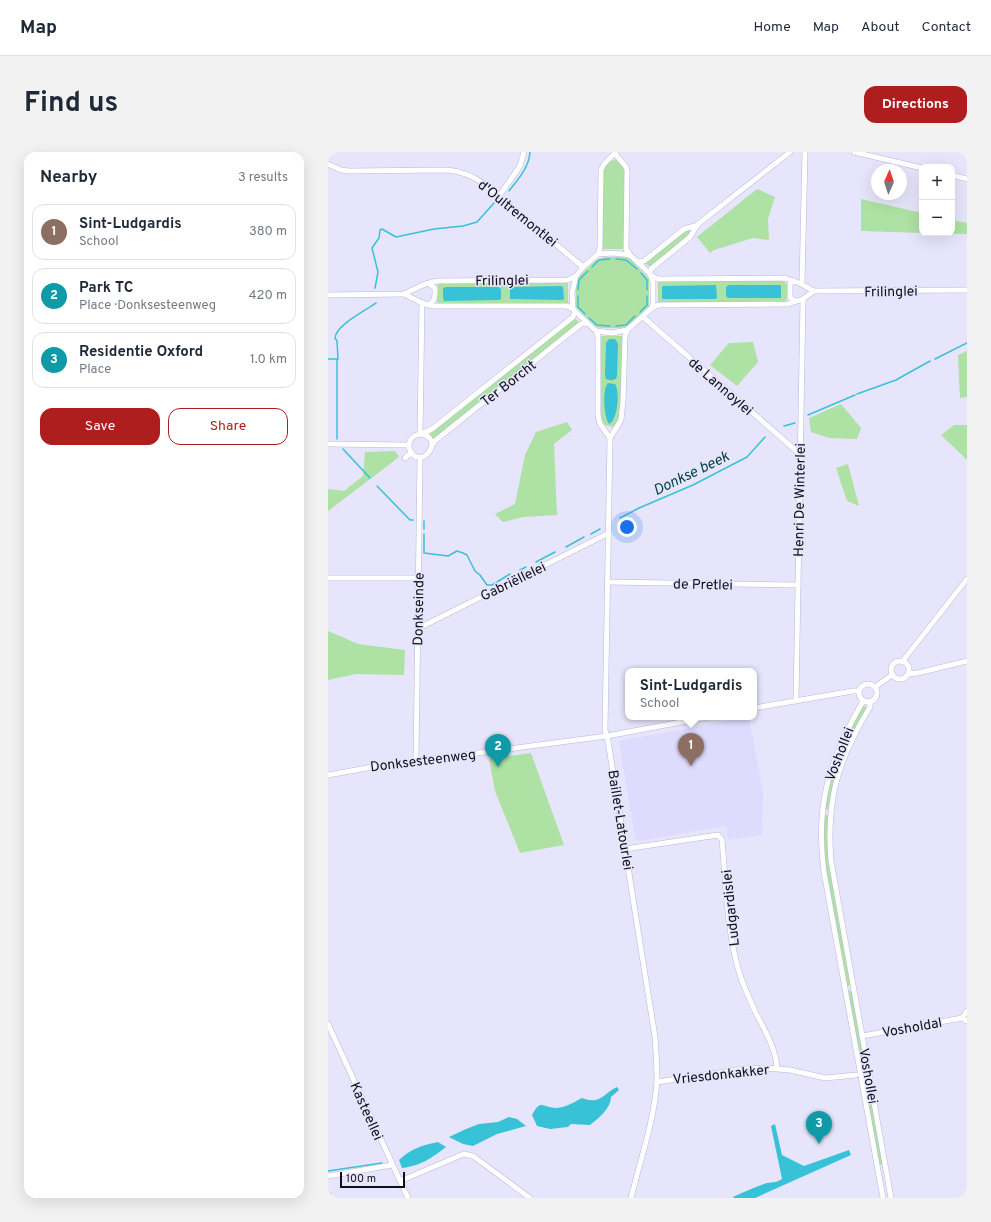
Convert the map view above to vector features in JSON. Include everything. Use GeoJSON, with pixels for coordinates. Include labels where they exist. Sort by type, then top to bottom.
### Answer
{"type":"FeatureCollection","features":[{"type":"Feature","properties":{"kind":"street"},"geometry":{"type":"LineString","coordinates":[[499,196],[520,166],[524,152]]}},
{"type":"Feature","properties":{"kind":"street"},"geometry":{"type":"LineString","coordinates":[[639,262],[644,261],[684,229],[698,224],[790,152]]}},
{"type":"Feature","properties":{"kind":"street"},"geometry":{"type":"LineString","coordinates":[[802,284],[804,152]]}},
{"type":"Feature","properties":{"kind":"street"},"geometry":{"type":"LineString","coordinates":[[854,152],[919,167]]}},
{"type":"Feature","properties":{"kind":"street"},"geometry":{"type":"LineString","coordinates":[[596,331],[612,332],[627,330],[652,308],[658,305],[788,304],[803,299],[814,291],[802,284],[785,278],[658,279],[651,275],[630,255],[626,249],[627,170],[624,163],[615,153],[604,164],[601,170],[600,248],[598,254],[583,267],[576,276],[572,293],[574,310],[596,331],[598,336],[599,420],[610,438],[622,420],[625,337],[627,330]]}},
{"type":"Feature","properties":{"kind":"street","name":"d'Oultremontlei"},"geometry":{"type":"LineString","coordinates":[[328,164],[340,170],[349,171],[454,171],[463,173],[477,179],[499,196],[583,267]]}},
{"type":"Feature","properties":{"kind":"street"},"geometry":{"type":"LineString","coordinates":[[955,176],[967,179]]}},
{"type":"Feature","properties":{"kind":"street"},"geometry":{"type":"LineString","coordinates":[[652,308],[653,282],[651,269],[690,237],[698,224]]}},
{"type":"Feature","properties":{"kind":"street"},"geometry":{"type":"LineString","coordinates":[[598,254],[614,253],[630,255]]}},
{"type":"Feature","properties":{"kind":"street","name":"Frilinglei"},"geometry":{"type":"LineString","coordinates":[[328,295],[404,294],[437,281],[568,280],[576,276]]}},
{"type":"Feature","properties":{"kind":"street"},"geometry":{"type":"LineString","coordinates":[[794,281],[790,284],[790,297],[797,301]]}},
{"type":"Feature","properties":{"kind":"street"},"geometry":{"type":"LineString","coordinates":[[420,434],[425,304],[433,302],[435,298],[435,288],[432,284],[428,284]]}},
{"type":"Feature","properties":{"kind":"street","name":"Frilinglei"},"geometry":{"type":"LineString","coordinates":[[814,291],[967,290]]}},
{"type":"Feature","properties":{"kind":"street","name":"Frilinglei"},"geometry":{"type":"LineString","coordinates":[[404,294],[425,304],[439,307],[567,306],[574,310]]}},
{"type":"Feature","properties":{"kind":"street","name":"Henri De Winterlei"},"geometry":{"type":"LineString","coordinates":[[796,700],[803,299]]}},
{"type":"Feature","properties":{"kind":"street","name":"Ter Borcht"},"geometry":{"type":"LineString","coordinates":[[420,434],[428,431],[438,424],[573,316],[574,310]]}},
{"type":"Feature","properties":{"kind":"street","name":"de Lannoylei"},"geometry":{"type":"LineString","coordinates":[[643,317],[800,454]]}},
{"type":"Feature","properties":{"kind":"street","name":"Ter Borcht"},"geometry":{"type":"LineString","coordinates":[[432,446],[436,440],[581,324],[587,323]]}},
{"type":"Feature","properties":{"kind":"street"},"geometry":{"type":"LineString","coordinates":[[420,434],[427,436],[432,446],[428,454],[420,457],[411,453],[408,445],[413,436],[420,434]]}},
{"type":"Feature","properties":{"kind":"street","name":"Baillet-Latourlei"},"geometry":{"type":"LineString","coordinates":[[610,438],[605,730],[655,1037],[657,1063],[657,1082],[650,1121],[631,1198]]}},
{"type":"Feature","properties":{"kind":"street"},"geometry":{"type":"LineString","coordinates":[[328,444],[408,445]]}},
{"type":"Feature","properties":{"kind":"street"},"geometry":{"type":"LineString","coordinates":[[405,458],[411,453]]}},
{"type":"Feature","properties":{"kind":"street","name":"Donkseinde"},"geometry":{"type":"LineString","coordinates":[[416,761],[420,457]]}},
{"type":"Feature","properties":{"kind":"street","name":"Gabriëllelei"},"geometry":{"type":"LineString","coordinates":[[417,629],[608,533]]}},
{"type":"Feature","properties":{"kind":"street"},"geometry":{"type":"LineString","coordinates":[[328,578],[418,578]]}},
{"type":"Feature","properties":{"kind":"street"},"geometry":{"type":"LineString","coordinates":[[902,662],[967,579]]}},
{"type":"Feature","properties":{"kind":"street","name":"de Pretlei"},"geometry":{"type":"LineString","coordinates":[[608,582],[798,584]]}},
{"type":"Feature","properties":{"kind":"street"},"geometry":{"type":"LineString","coordinates":[[892,675],[895,678],[901,679],[908,674],[967,661]]}},
{"type":"Feature","properties":{"kind":"street"},"geometry":{"type":"LineString","coordinates":[[892,675],[891,671],[893,664],[897,662],[902,662],[907,665],[909,670],[908,674]]}},
{"type":"Feature","properties":{"kind":"street"},"geometry":{"type":"LineString","coordinates":[[875,687],[892,675]]}},
{"type":"Feature","properties":{"kind":"street"},"geometry":{"type":"LineString","coordinates":[[869,684],[875,687],[875,699],[865,701],[862,699],[860,691],[862,687],[869,684]]}},
{"type":"Feature","properties":{"kind":"street"},"geometry":{"type":"LineString","coordinates":[[757,707],[852,691],[860,691]]}},
{"type":"Feature","properties":{"kind":"street","name":"Voshollei"},"geometry":{"type":"LineString","coordinates":[[862,699],[862,703],[834,758],[826,786],[822,812],[822,860],[883,1198]]}},
{"type":"Feature","properties":{"kind":"street","name":"Voshollei"},"geometry":{"type":"LineString","coordinates":[[870,701],[870,707],[854,734],[843,759],[836,781],[830,812],[830,843],[831,861],[891,1198]]}},
{"type":"Feature","properties":{"kind":"street","name":"Donksesteenweg"},"geometry":{"type":"LineString","coordinates":[[328,775],[378,766],[607,736],[692,720]]}},
{"type":"Feature","properties":{"kind":"street"},"geometry":{"type":"LineString","coordinates":[[822,812],[830,812]]}},
{"type":"Feature","properties":{"kind":"street","name":"Ludgardislei"},"geometry":{"type":"LineString","coordinates":[[625,849],[718,835],[722,840],[732,939],[736,958],[749,998],[772,1045],[777,1061],[777,1068]]}},
{"type":"Feature","properties":{"kind":"street"},"geometry":{"type":"LineString","coordinates":[[845,989],[853,987]]}},
{"type":"Feature","properties":{"kind":"street"},"geometry":{"type":"LineString","coordinates":[[967,1011],[962,1018],[967,1021]]}},
{"type":"Feature","properties":{"kind":"street","name":"Vosholdal"},"geometry":{"type":"LineString","coordinates":[[862,1036],[962,1018]]}},
{"type":"Feature","properties":{"kind":"street","name":"Kasteellei"},"geometry":{"type":"LineString","coordinates":[[328,1024],[408,1198]]}},
{"type":"Feature","properties":{"kind":"street","name":"Vriesdonkakker"},"geometry":{"type":"LineString","coordinates":[[657,1082],[744,1069],[777,1068],[825,1078],[856,1075]]}},
{"type":"Feature","properties":{"kind":"street"},"geometry":{"type":"LineString","coordinates":[[400,1181],[459,1156],[470,1155],[530,1198]]}},
{"type":"Feature","properties":{"kind":"street"},"geometry":{"type":"LineString","coordinates":[[328,1176],[392,1165]]}},
{"type":"Feature","properties":{"kind":"street"},"geometry":{"type":"LineString","coordinates":[[877,1167],[885,1166]]}},
{"type":"Feature","properties":{"kind":"street"},"geometry":{"type":"LineString","coordinates":[[328,1194],[330,1198]]}},
{"type":"Feature","properties":{"kind":"shaded area"},"geometry":{"type":"Polygon","coordinates":[[[733,720],[750,720],[763,792],[762,835],[728,840],[726,826],[639,841],[635,838],[619,741],[733,720]]]}},
{"type":"Feature","properties":{"kind":"green space"},"geometry":{"type":"Polygon","coordinates":[[[610,161],[619,161],[625,168],[624,249],[602,249],[603,168],[610,161]]]}},
{"type":"Feature","properties":{"kind":"green space"},"geometry":{"type":"Polygon","coordinates":[[[757,189],[775,197],[768,219],[769,240],[753,238],[714,250],[710,253],[697,237],[757,189]]]}},
{"type":"Feature","properties":{"kind":"green space"},"geometry":{"type":"Polygon","coordinates":[[[861,199],[919,212],[919,233],[861,231],[861,199]]]}},
{"type":"Feature","properties":{"kind":"green space"},"geometry":{"type":"Polygon","coordinates":[[[955,221],[967,223],[967,234],[955,234],[955,221]]]}},
{"type":"Feature","properties":{"kind":"green space"},"geometry":{"type":"Polygon","coordinates":[[[685,230],[690,231],[691,233],[650,267],[645,263],[685,230]]]}},
{"type":"Feature","properties":{"kind":"green space"},"geometry":{"type":"Polygon","coordinates":[[[604,257],[624,257],[630,259],[649,279],[649,306],[630,325],[621,328],[596,327],[576,307],[577,278],[596,260],[604,257]]]}},
{"type":"Feature","properties":{"kind":"green space"},"geometry":{"type":"Polygon","coordinates":[[[659,281],[783,281],[788,287],[788,294],[785,302],[658,303],[659,281]]]}},
{"type":"Feature","properties":{"kind":"green space"},"geometry":{"type":"Polygon","coordinates":[[[566,282],[568,283],[568,303],[440,305],[437,302],[437,286],[440,283],[566,282]]]}},
{"type":"Feature","properties":{"kind":"green space"},"geometry":{"type":"Polygon","coordinates":[[[575,318],[580,323],[435,439],[430,436],[430,433],[575,318]]]}},
{"type":"Feature","properties":{"kind":"green space"},"geometry":{"type":"Polygon","coordinates":[[[601,336],[622,336],[623,338],[622,399],[619,421],[613,427],[605,425],[602,420],[600,404],[601,336]]]}},
{"type":"Feature","properties":{"kind":"green space"},"geometry":{"type":"Polygon","coordinates":[[[753,342],[758,362],[737,386],[710,365],[729,343],[753,342]]]}},
{"type":"Feature","properties":{"kind":"green space"},"geometry":{"type":"Polygon","coordinates":[[[967,351],[967,397],[960,398],[958,355],[967,351]]]}},
{"type":"Feature","properties":{"kind":"green space"},"geometry":{"type":"Polygon","coordinates":[[[841,404],[861,428],[857,439],[829,438],[811,432],[809,418],[841,404]]]}},
{"type":"Feature","properties":{"kind":"green space"},"geometry":{"type":"Polygon","coordinates":[[[567,422],[572,430],[554,444],[557,515],[523,517],[503,522],[495,514],[515,504],[525,455],[536,432],[567,422]]]}},
{"type":"Feature","properties":{"kind":"green space"},"geometry":{"type":"Polygon","coordinates":[[[954,425],[967,425],[967,460],[941,435],[954,425]]]}},
{"type":"Feature","properties":{"kind":"green space"},"geometry":{"type":"Polygon","coordinates":[[[395,451],[399,457],[328,511],[328,489],[344,491],[363,476],[365,452],[395,451]]]}},
{"type":"Feature","properties":{"kind":"green space"},"geometry":{"type":"Polygon","coordinates":[[[848,464],[859,506],[847,501],[836,468],[848,464]]]}},
{"type":"Feature","properties":{"kind":"green space"},"geometry":{"type":"Polygon","coordinates":[[[328,631],[358,644],[405,650],[404,675],[356,674],[328,680],[328,631]]]}},
{"type":"Feature","properties":{"kind":"green space"},"geometry":{"type":"Polygon","coordinates":[[[862,706],[868,707],[848,743],[835,781],[829,808],[827,810],[825,809],[827,792],[838,752],[862,706]]]}},
{"type":"Feature","properties":{"kind":"green space"},"geometry":{"type":"Polygon","coordinates":[[[531,753],[564,845],[520,853],[495,791],[489,759],[531,753]]]}},
{"type":"Feature","properties":{"kind":"green space"},"geometry":{"type":"Polygon","coordinates":[[[825,814],[828,816],[830,865],[851,984],[849,986],[847,986],[824,860],[825,814]]]}},
{"type":"Feature","properties":{"kind":"green space"},"geometry":{"type":"Polygon","coordinates":[[[848,990],[852,992],[865,1065],[861,1066],[847,992],[848,990]]]}},
{"type":"Feature","properties":{"kind":"green space"},"geometry":{"type":"Polygon","coordinates":[[[867,1077],[883,1163],[881,1165],[879,1164],[863,1078],[867,1077]]]}},
{"type":"Feature","properties":{"kind":"water"},"geometry":{"type":"Polygon","coordinates":[[[716,285],[716,299],[662,298],[663,286],[716,285]]]}},
{"type":"Feature","properties":{"kind":"water"},"geometry":{"type":"Polygon","coordinates":[[[729,285],[780,285],[781,298],[728,298],[726,296],[726,287],[729,285]]]}},
{"type":"Feature","properties":{"kind":"water"},"geometry":{"type":"Polygon","coordinates":[[[445,287],[498,287],[501,289],[501,299],[444,301],[443,289],[445,287]]]}},
{"type":"Feature","properties":{"kind":"water"},"geometry":{"type":"Polygon","coordinates":[[[512,287],[563,287],[564,299],[562,300],[510,299],[510,288],[512,287]]]}},
{"type":"Feature","properties":{"kind":"water"},"geometry":{"type":"Polygon","coordinates":[[[609,339],[615,339],[618,344],[617,376],[616,379],[613,380],[606,379],[605,375],[606,343],[609,339]]]}},
{"type":"Feature","properties":{"kind":"water"},"geometry":{"type":"Polygon","coordinates":[[[608,383],[615,384],[618,399],[614,417],[609,424],[607,421],[604,404],[605,391],[608,383]]]}},
{"type":"Feature","properties":{"kind":"water"},"geometry":{"type":"Polygon","coordinates":[[[617,1087],[619,1090],[611,1097],[607,1109],[590,1125],[571,1124],[568,1127],[550,1129],[537,1126],[532,1115],[540,1105],[559,1108],[582,1098],[593,1100],[601,1098],[617,1087]]]}},
{"type":"Feature","properties":{"kind":"water"},"geometry":{"type":"Polygon","coordinates":[[[509,1117],[517,1119],[526,1126],[497,1134],[473,1146],[463,1144],[449,1137],[479,1124],[498,1122],[509,1117]]]}},
{"type":"Feature","properties":{"kind":"water"},"geometry":{"type":"Polygon","coordinates":[[[775,1124],[782,1155],[804,1166],[849,1150],[851,1155],[755,1198],[734,1198],[733,1197],[754,1188],[782,1179],[771,1126],[775,1124]]]}},
{"type":"Feature","properties":{"kind":"water"},"geometry":{"type":"Polygon","coordinates":[[[438,1142],[446,1147],[426,1161],[402,1168],[399,1160],[412,1150],[438,1142]]]}},
{"type":"Feature","properties":{"kind":"waterway"},"geometry":{"type":"LineString","coordinates":[[509,191],[528,163],[530,152]]}},
{"type":"Feature","properties":{"kind":"waterway"},"geometry":{"type":"LineString","coordinates":[[375,288],[378,272],[372,248],[379,238],[380,230],[382,229],[396,237],[434,229],[463,226],[477,222],[494,203]]}},
{"type":"Feature","properties":{"kind":"waterway"},"geometry":{"type":"LineString","coordinates":[[592,267],[599,260],[610,259]]}},
{"type":"Feature","properties":{"kind":"waterway"},"geometry":{"type":"LineString","coordinates":[[616,259],[626,260],[637,269]]}},
{"type":"Feature","properties":{"kind":"waterway"},"geometry":{"type":"LineString","coordinates":[[578,290],[579,280],[588,271]]}},
{"type":"Feature","properties":{"kind":"waterway"},"geometry":{"type":"LineString","coordinates":[[641,273],[647,280],[647,290]]}},
{"type":"Feature","properties":{"kind":"waterway"},"geometry":{"type":"LineString","coordinates":[[578,296],[578,307],[585,314]]}},
{"type":"Feature","properties":{"kind":"waterway"},"geometry":{"type":"LineString","coordinates":[[640,312],[647,305],[647,296]]}},
{"type":"Feature","properties":{"kind":"waterway"},"geometry":{"type":"LineString","coordinates":[[328,359],[338,359],[337,341],[335,338],[340,328],[376,303]]}},
{"type":"Feature","properties":{"kind":"waterway"},"geometry":{"type":"LineString","coordinates":[[616,326],[626,325],[635,316]]}},
{"type":"Feature","properties":{"kind":"waterway"},"geometry":{"type":"LineString","coordinates":[[589,318],[597,325],[610,326]]}},
{"type":"Feature","properties":{"kind":"waterway","name":"Donkse beek"},"geometry":{"type":"LineString","coordinates":[[935,359],[967,343]]}},
{"type":"Feature","properties":{"kind":"waterway","name":"Donkse beek"},"geometry":{"type":"LineString","coordinates":[[337,359],[337,439]]}},
{"type":"Feature","properties":{"kind":"waterway","name":"Donkse beek"},"geometry":{"type":"LineString","coordinates":[[857,394],[896,380],[930,361]]}},
{"type":"Feature","properties":{"kind":"waterway","name":"Donkse beek"},"geometry":{"type":"LineString","coordinates":[[808,415],[855,395]]}},
{"type":"Feature","properties":{"kind":"waterway","name":"Donkse beek"},"geometry":{"type":"LineString","coordinates":[[784,426],[795,423]]}},
{"type":"Feature","properties":{"kind":"waterway","name":"Donkse beek"},"geometry":{"type":"LineString","coordinates":[[620,518],[639,508],[693,485],[747,457],[765,437]]}},
{"type":"Feature","properties":{"kind":"waterway","name":"Donkse beek"},"geometry":{"type":"LineString","coordinates":[[343,449],[370,478]]}},
{"type":"Feature","properties":{"kind":"waterway","name":"Donkse beek"},"geometry":{"type":"LineString","coordinates":[[377,486],[410,520],[413,520]]}},
{"type":"Feature","properties":{"kind":"waterway","name":"Donkse beek"},"geometry":{"type":"LineString","coordinates":[[424,521],[424,529]]}},
{"type":"Feature","properties":{"kind":"waterway","name":"Donkse beek"},"geometry":{"type":"LineString","coordinates":[[591,534],[600,529]]}},
{"type":"Feature","properties":{"kind":"waterway","name":"Donkse beek"},"geometry":{"type":"LineString","coordinates":[[424,534],[424,553],[448,556],[457,551],[467,555],[475,571],[487,585],[492,585],[510,574]]}},
{"type":"Feature","properties":{"kind":"waterway","name":"Donkse beek"},"geometry":{"type":"LineString","coordinates":[[566,547],[584,537]]}},
{"type":"Feature","properties":{"kind":"waterway","name":"Donkse beek"},"geometry":{"type":"LineString","coordinates":[[536,562],[555,552]]}},
{"type":"Feature","properties":{"kind":"waterway","name":"Donkse beek"},"geometry":{"type":"LineString","coordinates":[[520,570],[526,567]]}},
{"type":"Feature","properties":{"kind":"waterway"},"geometry":{"type":"LineString","coordinates":[[328,1171],[382,1163]]}},
{"type":"Feature","properties":{"kind":"place","name":"Sint-Ludgardis"},"geometry":{"type":"Point","coordinates":[691,766]}},
{"type":"Feature","properties":{"kind":"place","name":"Park TC"},"geometry":{"type":"Point","coordinates":[498,767]}},
{"type":"Feature","properties":{"kind":"place","name":"Residentie Oxford"},"geometry":{"type":"Point","coordinates":[819,1144]}}]}
